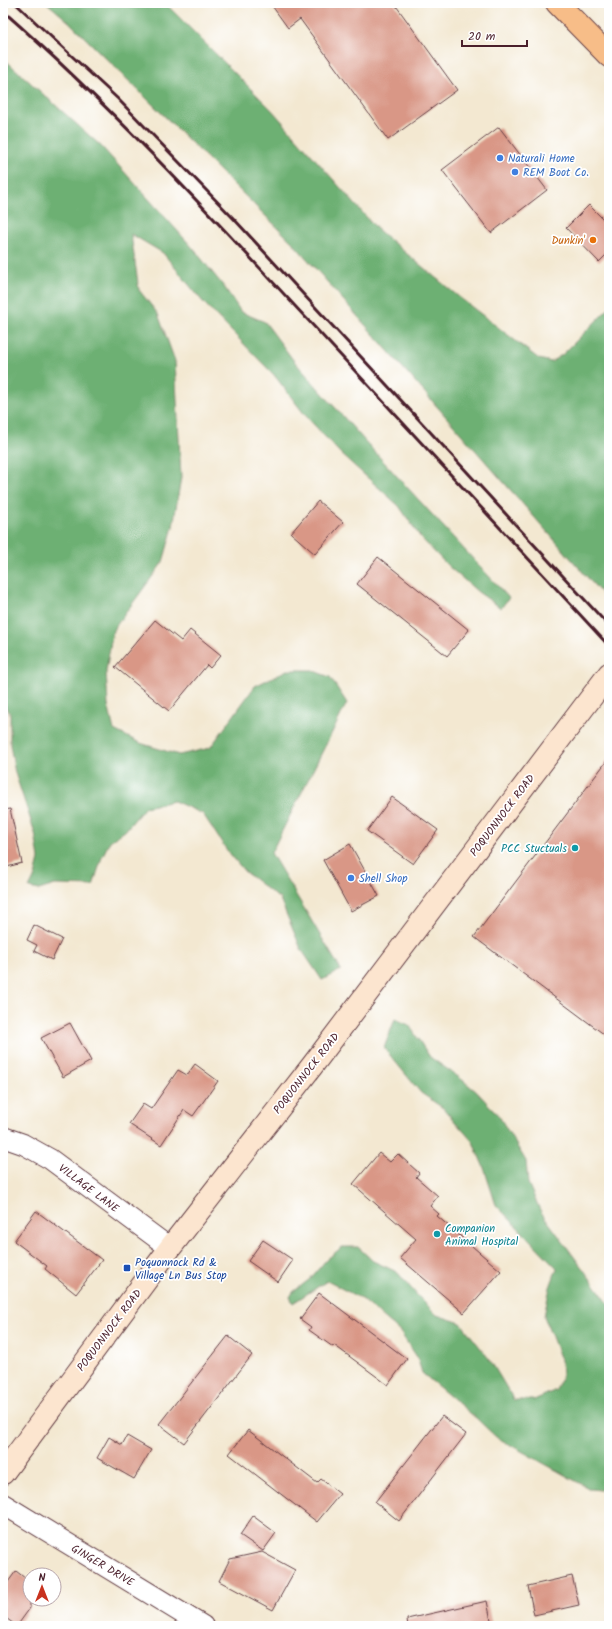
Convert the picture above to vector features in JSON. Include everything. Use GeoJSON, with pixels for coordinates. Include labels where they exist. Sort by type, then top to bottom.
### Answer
{"type":"FeatureCollection","features":[{"type":"Feature","properties":{"kind":"main road"},"geometry":{"type":"LineString","coordinates":[[557,3],[609,56]]}},
{"type":"Feature","properties":{"kind":"street","name":"POQUONNOCK ROAD"},"geometry":{"type":"LineString","coordinates":[[3,1473],[170,1248],[312,1066],[609,674]]}},
{"type":"Feature","properties":{"kind":"street","name":"VILLAGE LANE"},"geometry":{"type":"LineString","coordinates":[[3,1137],[23,1144],[50,1159],[170,1248]]}},
{"type":"Feature","properties":{"kind":"street","name":"GINGER DRIVE"},"geometry":{"type":"LineString","coordinates":[[3,1504],[203,1626]]}},
{"type":"Feature","properties":{"kind":"green space"},"geometry":{"type":"Polygon","coordinates":[[[47,3],[165,3],[271,109],[377,229],[459,297],[539,359],[551,362],[563,354],[609,308],[609,602],[293,243],[68,21],[47,3]]]}},
{"type":"Feature","properties":{"kind":"green space"},"geometry":{"type":"Polygon","coordinates":[[[3,58],[101,146],[192,247],[225,288],[241,312],[265,322],[294,361],[372,449],[509,598],[501,608],[478,592],[448,566],[421,538],[399,506],[340,453],[305,415],[274,375],[203,302],[163,253],[131,234],[139,290],[158,314],[175,361],[181,477],[173,527],[163,562],[113,630],[106,671],[108,705],[114,730],[140,743],[179,755],[210,748],[255,686],[287,670],[311,670],[330,677],[347,703],[271,853],[341,970],[322,980],[301,949],[280,899],[245,872],[226,849],[203,814],[174,801],[145,807],[125,831],[110,841],[102,857],[93,886],[55,885],[39,890],[29,888],[35,876],[39,859],[35,833],[15,773],[10,745],[10,713],[3,703],[3,58]]]}},
{"type":"Feature","properties":{"kind":"green space"},"geometry":{"type":"Polygon","coordinates":[[[395,1019],[409,1025],[430,1057],[477,1092],[499,1116],[526,1161],[528,1183],[541,1212],[609,1304],[609,1491],[590,1489],[496,1437],[476,1418],[422,1373],[417,1357],[400,1332],[362,1299],[327,1281],[293,1303],[290,1297],[293,1292],[310,1279],[326,1260],[342,1247],[358,1247],[373,1261],[397,1272],[437,1315],[461,1323],[490,1360],[514,1400],[534,1400],[556,1390],[562,1376],[561,1360],[544,1316],[550,1287],[557,1268],[496,1205],[484,1168],[473,1142],[443,1108],[421,1093],[384,1048],[395,1019]]]}},
{"type":"Feature","properties":{"kind":"building"},"geometry":{"type":"Polygon","coordinates":[[[270,3],[394,3],[457,90],[388,140],[300,19],[288,28],[270,3]]]}},
{"type":"Feature","properties":{"kind":"building"},"geometry":{"type":"Polygon","coordinates":[[[499,127],[547,190],[491,233],[442,170],[499,127]]]}},
{"type":"Feature","properties":{"kind":"building","name":"Dunkin'"},"geometry":{"type":"Polygon","coordinates":[[[589,205],[609,225],[609,252],[599,262],[566,228],[589,205]]]}},
{"type":"Feature","properties":{"kind":"building"},"geometry":{"type":"Polygon","coordinates":[[[318,501],[343,522],[315,554],[291,533],[318,501]]]}},
{"type":"Feature","properties":{"kind":"building"},"geometry":{"type":"Polygon","coordinates":[[[378,557],[469,630],[447,656],[357,584],[378,557]]]}},
{"type":"Feature","properties":{"kind":"building"},"geometry":{"type":"Polygon","coordinates":[[[155,620],[181,641],[190,630],[221,655],[210,668],[207,665],[169,711],[115,667],[155,620]]]}},
{"type":"Feature","properties":{"kind":"building","name":"PCC Stuctuals"},"geometry":{"type":"Polygon","coordinates":[[[609,758],[609,1038],[474,937],[609,758]]]}},
{"type":"Feature","properties":{"kind":"building"},"geometry":{"type":"Polygon","coordinates":[[[392,797],[438,830],[413,864],[367,831],[392,797]]]}},
{"type":"Feature","properties":{"kind":"building"},"geometry":{"type":"Polygon","coordinates":[[[10,809],[22,863],[3,868],[3,810],[10,809]]]}},
{"type":"Feature","properties":{"kind":"building","name":"Shell Shop"},"geometry":{"type":"Polygon","coordinates":[[[350,844],[379,896],[351,911],[323,860],[350,844]]]}},
{"type":"Feature","properties":{"kind":"building"},"geometry":{"type":"Polygon","coordinates":[[[34,925],[62,939],[52,960],[34,951],[37,945],[27,940],[34,925]]]}},
{"type":"Feature","properties":{"kind":"building"},"geometry":{"type":"Polygon","coordinates":[[[70,1023],[91,1061],[63,1077],[41,1038],[70,1023]]]}},
{"type":"Feature","properties":{"kind":"building"},"geometry":{"type":"Polygon","coordinates":[[[195,1064],[218,1081],[193,1116],[184,1110],[161,1145],[129,1124],[143,1104],[151,1109],[178,1070],[187,1075],[195,1064]]]}},
{"type":"Feature","properties":{"kind":"building","name":"Companion Animal Hospital"},"geometry":{"type":"Polygon","coordinates":[[[379,1153],[390,1162],[398,1154],[419,1173],[416,1177],[438,1196],[430,1206],[439,1214],[437,1216],[501,1271],[464,1313],[400,1258],[416,1239],[353,1184],[379,1153]]]}},
{"type":"Feature","properties":{"kind":"building"},"geometry":{"type":"Polygon","coordinates":[[[36,1211],[102,1260],[76,1294],[45,1269],[47,1266],[14,1241],[36,1211]]]}},
{"type":"Feature","properties":{"kind":"building"},"geometry":{"type":"Polygon","coordinates":[[[263,1240],[293,1260],[278,1282],[248,1261],[263,1240]]]}},
{"type":"Feature","properties":{"kind":"building"},"geometry":{"type":"Polygon","coordinates":[[[319,1293],[407,1359],[388,1385],[334,1345],[333,1347],[309,1330],[311,1327],[300,1319],[319,1293]]]}},
{"type":"Feature","properties":{"kind":"building"},"geometry":{"type":"Polygon","coordinates":[[[228,1336],[252,1355],[184,1443],[159,1424],[228,1336]]]}},
{"type":"Feature","properties":{"kind":"building"},"geometry":{"type":"Polygon","coordinates":[[[442,1416],[466,1434],[399,1521],[375,1502],[442,1416]]]}},
{"type":"Feature","properties":{"kind":"building"},"geometry":{"type":"Polygon","coordinates":[[[248,1430],[317,1483],[321,1479],[340,1494],[317,1522],[229,1454],[248,1430]]]}},
{"type":"Feature","properties":{"kind":"building"},"geometry":{"type":"Polygon","coordinates":[[[127,1436],[151,1450],[134,1479],[97,1458],[109,1437],[122,1445],[127,1436]]]}},
{"type":"Feature","properties":{"kind":"building"},"geometry":{"type":"Polygon","coordinates":[[[253,1516],[276,1533],[263,1551],[240,1535],[253,1516]]]}},
{"type":"Feature","properties":{"kind":"building"},"geometry":{"type":"Polygon","coordinates":[[[262,1552],[295,1570],[273,1610],[219,1581],[230,1559],[262,1552]]]}},
{"type":"Feature","properties":{"kind":"building"},"geometry":{"type":"Polygon","coordinates":[[[16,1571],[22,1576],[22,1607],[30,1608],[17,1626],[3,1616],[3,1589],[16,1571]]]}},
{"type":"Feature","properties":{"kind":"building"},"geometry":{"type":"Polygon","coordinates":[[[572,1576],[579,1605],[534,1615],[528,1586],[572,1576]]]}},
{"type":"Feature","properties":{"kind":"building"},"geometry":{"type":"Polygon","coordinates":[[[487,1601],[492,1626],[408,1626],[407,1619],[487,1601]]]}},
{"type":"Feature","properties":{"kind":"railway"},"geometry":{"type":"LineString","coordinates":[[15,3],[118,99],[234,219],[609,626]]}},
{"type":"Feature","properties":{"kind":"railway"},"geometry":{"type":"LineString","coordinates":[[3,11],[82,84],[159,161],[609,646]]}},
{"type":"Feature","properties":{"kind":"place","name":"Naturali Home"},"geometry":{"type":"Point","coordinates":[500,158]}},
{"type":"Feature","properties":{"kind":"place","name":"REM Boot Co."},"geometry":{"type":"Point","coordinates":[515,172]}},
{"type":"Feature","properties":{"kind":"place","name":"Dunkin'"},"geometry":{"type":"Point","coordinates":[593,240]}},
{"type":"Feature","properties":{"kind":"place","name":"PCC Stuctuals"},"geometry":{"type":"Point","coordinates":[575,848]}},
{"type":"Feature","properties":{"kind":"place","name":"Shell Shop"},"geometry":{"type":"Point","coordinates":[351,878]}},
{"type":"Feature","properties":{"kind":"place","name":"Companion Animal Hospital"},"geometry":{"type":"Point","coordinates":[437,1234]}},
{"type":"Feature","properties":{"kind":"place","name":"Poquonnock Rd & Village Ln Bus Stop"},"geometry":{"type":"Point","coordinates":[127,1268]}}]}
